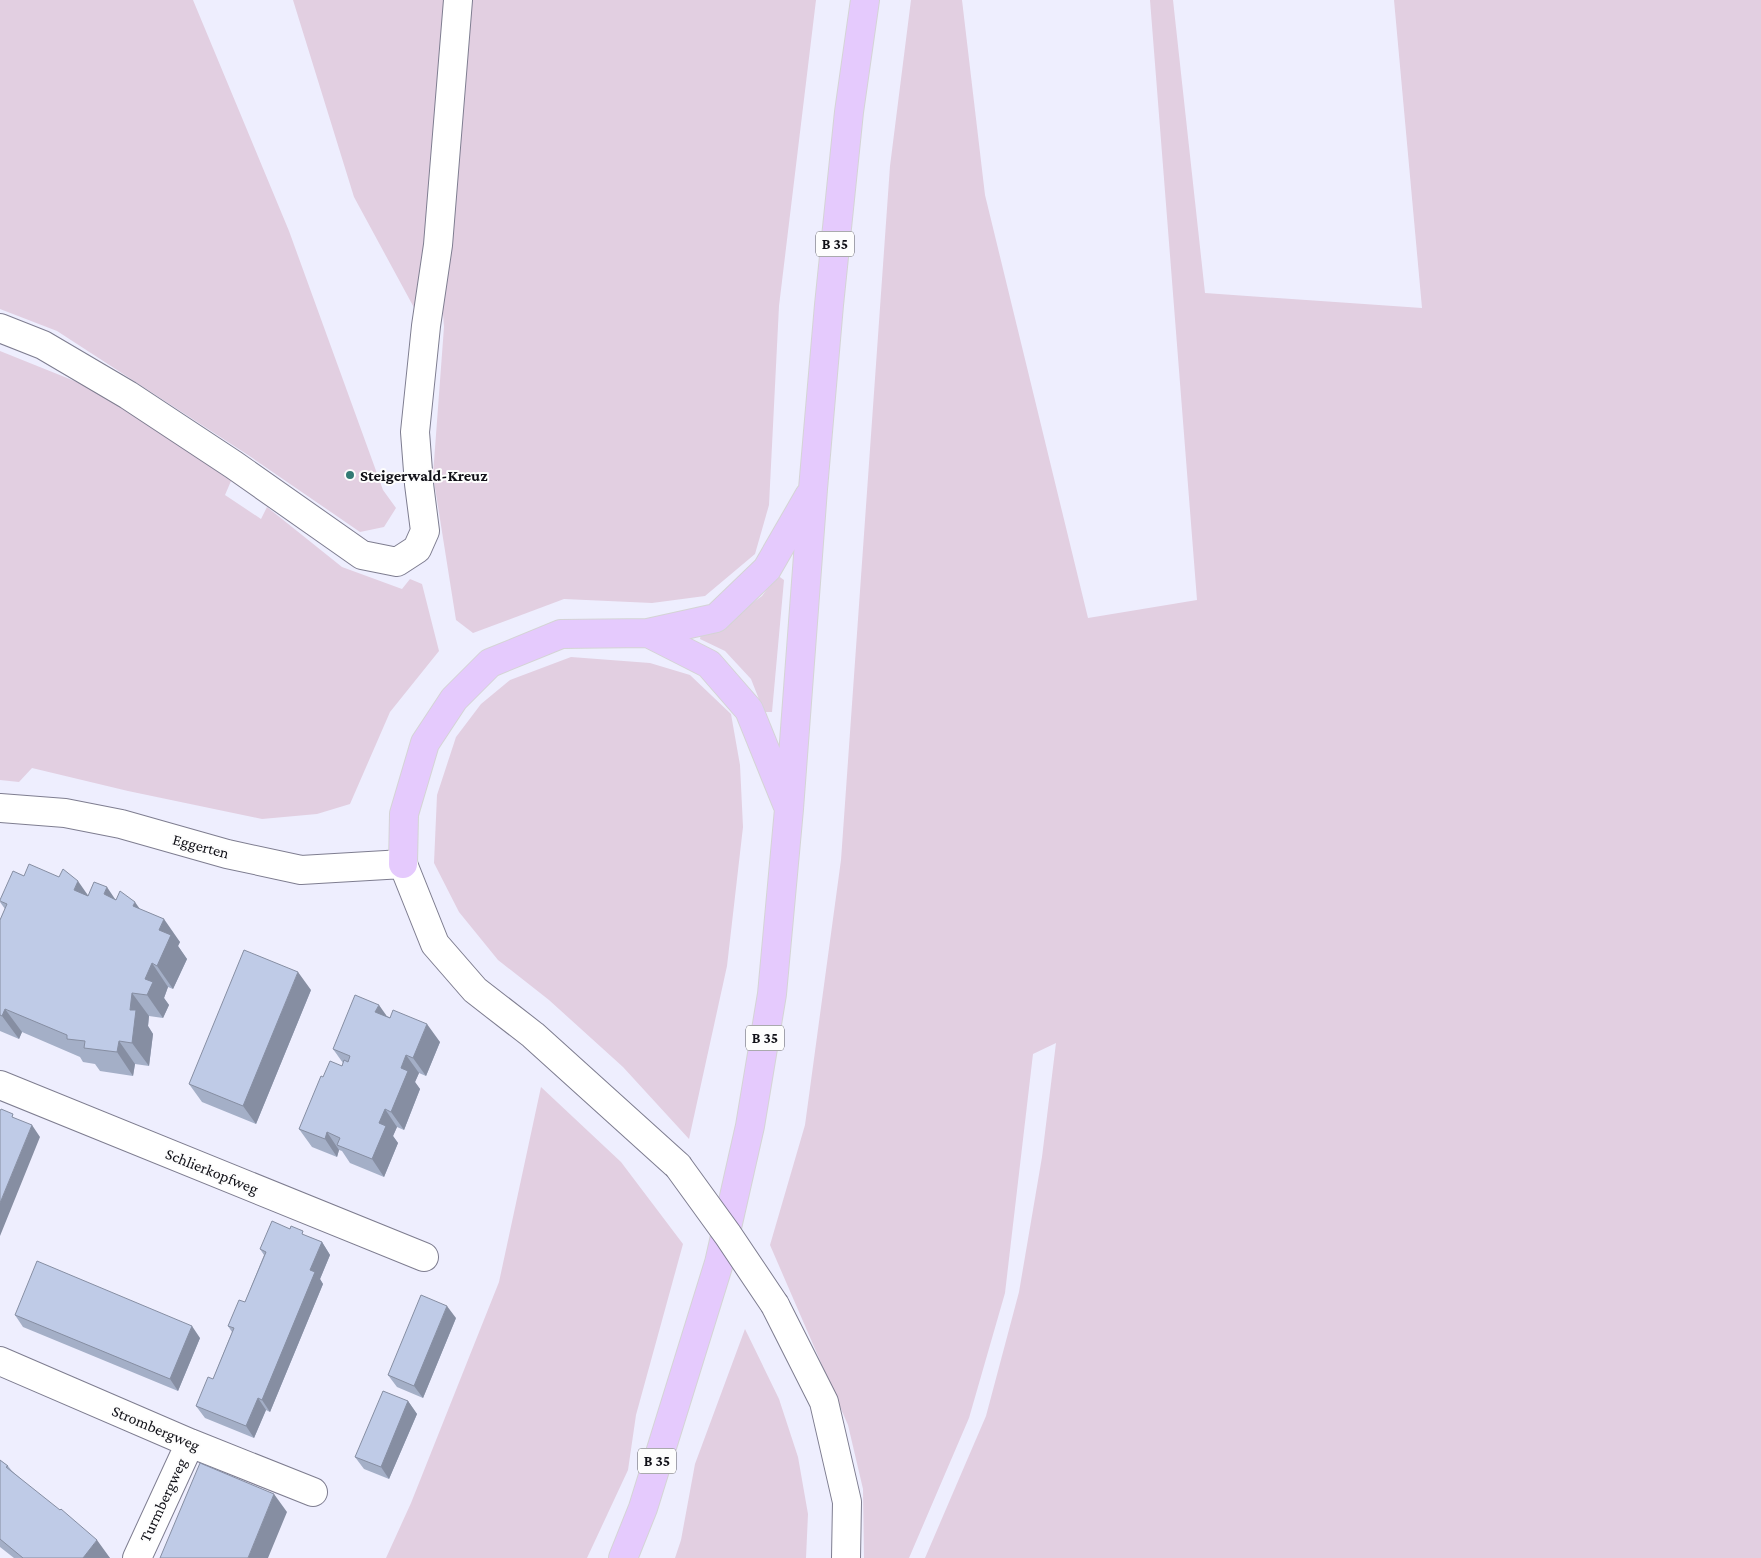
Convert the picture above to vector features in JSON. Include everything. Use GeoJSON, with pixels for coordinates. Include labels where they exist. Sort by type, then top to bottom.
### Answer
{"type":"FeatureCollection","features":[{"type":"Feature","properties":{"kind":"main road","name":"B 35"},"geometry":{"type":"LineString","coordinates":[[623,1558],[643,1508],[719,1263],[748,1135],[772,994],[789,809],[829,305],[849,112],[865,0]]}},
{"type":"Feature","properties":{"kind":"main road"},"geometry":{"type":"LineString","coordinates":[[403,864],[404,814],[425,743],[454,699],[490,663],[561,634],[648,633],[716,618],[767,569],[813,489]]}},
{"type":"Feature","properties":{"kind":"main road"},"geometry":{"type":"LineString","coordinates":[[648,633],[709,664],[749,710],[789,809]]}},
{"type":"Feature","properties":{"kind":"street"},"geometry":{"type":"LineString","coordinates":[[0,328],[43,345],[128,396],[234,464],[362,555],[397,562],[417,549],[425,531],[415,432],[426,326],[438,245],[458,0]]}},
{"type":"Feature","properties":{"kind":"street","name":"Eggerten"},"geometry":{"type":"LineString","coordinates":[[0,808],[65,813],[121,824],[227,854],[301,870],[403,864]]}},
{"type":"Feature","properties":{"kind":"street"},"geometry":{"type":"LineString","coordinates":[[403,864],[435,944],[475,990],[533,1035],[678,1166],[776,1305],[824,1402],[847,1502],[846,1558]]}},
{"type":"Feature","properties":{"kind":"street","name":"Schlierkopfweg"},"geometry":{"type":"LineString","coordinates":[[0,1085],[424,1257]]}},
{"type":"Feature","properties":{"kind":"street","name":"Strombergweg"},"geometry":{"type":"LineString","coordinates":[[0,1361],[190,1443],[313,1492]]}},
{"type":"Feature","properties":{"kind":"street","name":"Turmbergweg"},"geometry":{"type":"LineString","coordinates":[[137,1558],[190,1443]]}},
{"type":"Feature","properties":{"kind":"shaded area"},"geometry":{"type":"Polygon","coordinates":[[[0,0],[193,0],[289,231],[383,490],[396,508],[384,527],[360,532],[248,455],[57,331],[0,309],[0,0]]]}},
{"type":"Feature","properties":{"kind":"shaded area"},"geometry":{"type":"Polygon","coordinates":[[[293,0],[816,0],[779,306],[769,505],[755,554],[705,596],[652,603],[564,599],[473,633],[456,620],[433,475],[444,327],[438,247],[418,315],[354,197],[293,0]]]}},
{"type":"Feature","properties":{"kind":"shaded area"},"geometry":{"type":"Polygon","coordinates":[[[911,0],[962,0],[985,195],[1088,618],[1197,600],[1150,0],[1173,0],[1205,293],[1422,308],[1394,0],[1761,0],[1761,1558],[925,1558],[986,1416],[1019,1292],[1042,1157],[1056,1043],[1033,1054],[1005,1293],[969,1418],[909,1558],[864,1558],[863,1489],[848,1425],[770,1245],[805,1125],[841,860],[890,166],[911,0]]]}},
{"type":"Feature","properties":{"kind":"shaded area"},"geometry":{"type":"Polygon","coordinates":[[[0,351],[82,384],[122,405],[231,481],[225,495],[261,519],[267,507],[342,567],[402,589],[410,579],[422,584],[439,651],[390,712],[350,804],[317,814],[262,819],[128,791],[32,768],[19,782],[0,780],[0,351]]]}},
{"type":"Feature","properties":{"kind":"shaded area"},"geometry":{"type":"Polygon","coordinates":[[[777,575],[784,580],[772,712],[764,712],[751,679],[725,651],[700,639],[701,633],[725,623],[762,596],[777,575]]]}},
{"type":"Feature","properties":{"kind":"shaded area"},"geometry":{"type":"Polygon","coordinates":[[[571,657],[650,663],[690,675],[731,714],[740,765],[743,827],[727,966],[689,1139],[623,1067],[549,1000],[498,960],[459,912],[434,863],[437,795],[456,737],[481,704],[510,680],[571,657]]]}},
{"type":"Feature","properties":{"kind":"shaded area"},"geometry":{"type":"Polygon","coordinates":[[[541,1087],[621,1162],[683,1244],[636,1415],[628,1470],[587,1558],[386,1558],[411,1503],[499,1282],[541,1087]]]}},
{"type":"Feature","properties":{"kind":"shaded area"},"geometry":{"type":"Polygon","coordinates":[[[745,1329],[779,1399],[798,1457],[808,1514],[806,1558],[675,1558],[681,1540],[695,1464],[745,1329]]]}},
{"type":"Feature","properties":{"kind":"building"},"geometry":{"type":"Polygon","coordinates":[[[29,864],[59,877],[63,869],[78,881],[74,890],[88,896],[94,882],[107,887],[104,894],[116,900],[120,891],[135,902],[133,906],[164,919],[159,930],[171,935],[157,966],[152,963],[145,979],[153,982],[147,995],[132,993],[130,1010],[136,1010],[132,1043],[119,1041],[117,1052],[84,1048],[85,1041],[67,1039],[67,1035],[5,1009],[2,1016],[0,1015],[0,920],[7,904],[0,900],[13,871],[24,876],[29,864]]]}},
{"type":"Feature","properties":{"kind":"building"},"geometry":{"type":"Polygon","coordinates":[[[244,950],[298,972],[243,1106],[189,1084],[244,950]]]}},
{"type":"Feature","properties":{"kind":"building"},"geometry":{"type":"Polygon","coordinates":[[[355,995],[379,1005],[375,1012],[390,1018],[393,1010],[427,1024],[413,1058],[406,1055],[401,1068],[408,1071],[391,1112],[385,1109],[379,1123],[386,1126],[372,1159],[337,1145],[340,1138],[327,1132],[325,1139],[299,1129],[321,1076],[323,1077],[330,1061],[342,1066],[344,1060],[348,1062],[350,1056],[333,1049],[355,995]]]}},
{"type":"Feature","properties":{"kind":"building"},"geometry":{"type":"Polygon","coordinates":[[[1,1109],[13,1114],[12,1117],[32,1125],[0,1203],[0,1111],[1,1109]]]}},
{"type":"Feature","properties":{"kind":"building"},"geometry":{"type":"Polygon","coordinates":[[[272,1221],[290,1229],[291,1226],[303,1231],[302,1234],[322,1242],[310,1270],[315,1272],[262,1400],[258,1398],[246,1426],[196,1406],[208,1377],[213,1379],[234,1328],[228,1326],[239,1300],[245,1302],[266,1252],[260,1249],[272,1221]]]}},
{"type":"Feature","properties":{"kind":"building"},"geometry":{"type":"Polygon","coordinates":[[[37,1261],[192,1326],[170,1379],[15,1315],[37,1261]]]}},
{"type":"Feature","properties":{"kind":"building"},"geometry":{"type":"Polygon","coordinates":[[[421,1295],[447,1306],[414,1386],[388,1375],[421,1295]]]}},
{"type":"Feature","properties":{"kind":"building"},"geometry":{"type":"Polygon","coordinates":[[[383,1391],[408,1401],[381,1467],[355,1457],[383,1391]]]}},
{"type":"Feature","properties":{"kind":"building"},"geometry":{"type":"Polygon","coordinates":[[[0,1460],[8,1466],[6,1467],[61,1509],[97,1540],[83,1558],[23,1558],[0,1539],[0,1460]]]}},
{"type":"Feature","properties":{"kind":"building"},"geometry":{"type":"Polygon","coordinates":[[[200,1463],[274,1494],[248,1558],[160,1558],[200,1463]]]}},
{"type":"Feature","properties":{"kind":"place","name":"Steigerwald-Kreuz"},"geometry":{"type":"Point","coordinates":[350,475]}}]}
